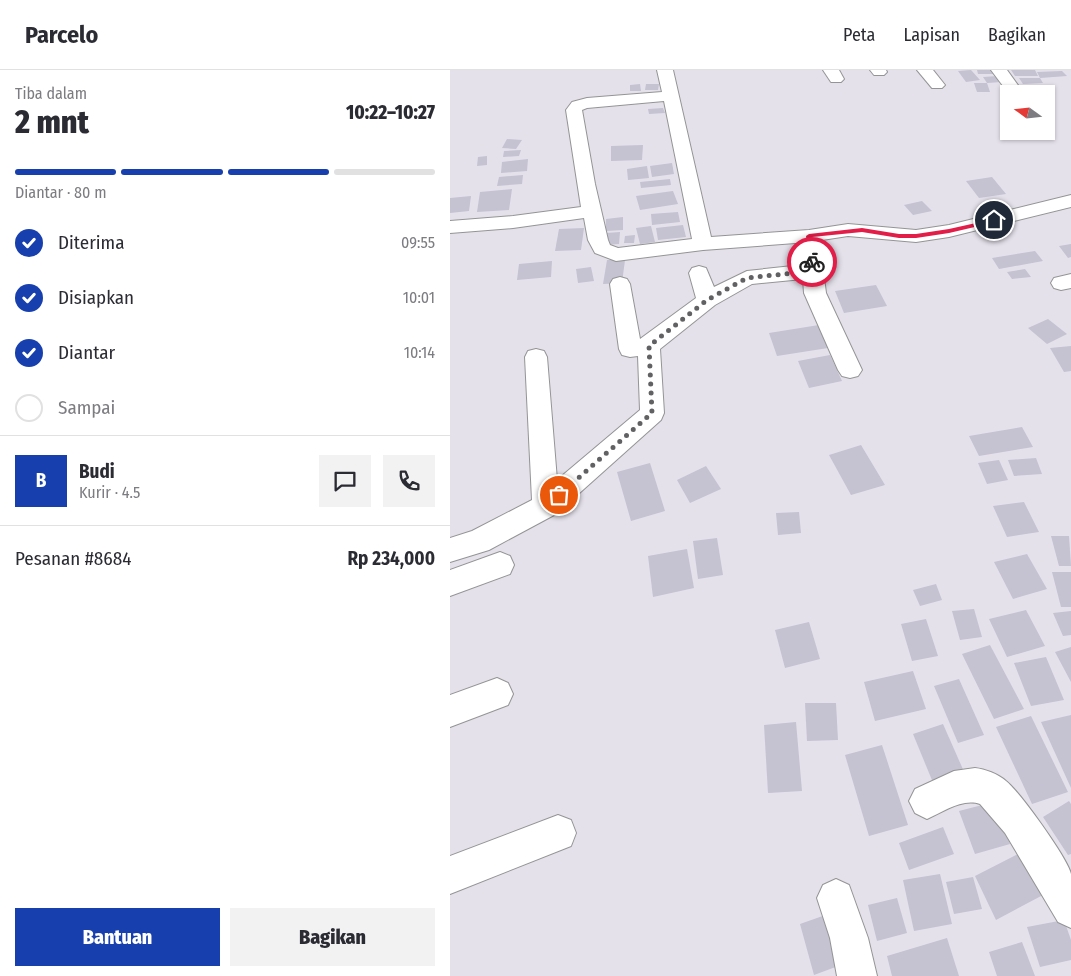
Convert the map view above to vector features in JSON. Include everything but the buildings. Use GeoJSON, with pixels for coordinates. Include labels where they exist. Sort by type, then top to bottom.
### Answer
{"type":"FeatureCollection","features":[{"type":"Feature","properties":{"kind":"street"},"geometry":{"type":"LineString","coordinates":[[665,70],[669,96],[703,244]]}},
{"type":"Feature","properties":{"kind":"street"},"geometry":{"type":"LineString","coordinates":[[925,70],[937,85]]}},
{"type":"Feature","properties":{"kind":"street"},"geometry":{"type":"LineString","coordinates":[[999,70],[1010,85]]}},
{"type":"Feature","properties":{"kind":"street"},"geometry":{"type":"LineString","coordinates":[[669,96],[587,103],[576,107],[574,114],[591,211],[598,240],[602,249],[608,253],[626,254],[703,244],[862,230],[899,236],[932,234],[1071,201]]}},
{"type":"Feature","properties":{"kind":"street"},"geometry":{"type":"LineString","coordinates":[[450,227],[513,222],[591,211]]}},
{"type":"Feature","properties":{"kind":"street"},"geometry":{"type":"LineString","coordinates":[[809,236],[815,293],[850,370]]}},
{"type":"Feature","properties":{"kind":"street"},"geometry":{"type":"LineString","coordinates":[[620,284],[630,349],[649,346],[707,300],[747,278],[812,271]]}},
{"type":"Feature","properties":{"kind":"street"},"geometry":{"type":"LineString","coordinates":[[699,273],[707,300]]}},
{"type":"Feature","properties":{"kind":"street"},"geometry":{"type":"LineString","coordinates":[[450,550],[480,541],[546,506],[652,413],[649,346]]}},
{"type":"Feature","properties":{"kind":"street"},"geometry":{"type":"LineString","coordinates":[[536,357],[546,506]]}},
{"type":"Feature","properties":{"kind":"street"},"geometry":{"type":"LineString","coordinates":[[450,583],[500,566]]}},
{"type":"Feature","properties":{"kind":"street"},"geometry":{"type":"LineString","coordinates":[[450,711],[496,694]]}},
{"type":"Feature","properties":{"kind":"street"},"geometry":{"type":"LineString","coordinates":[[927,801],[962,786],[984,786],[995,792],[1010,808],[1071,909]]}},
{"type":"Feature","properties":{"kind":"street"},"geometry":{"type":"LineString","coordinates":[[450,875],[558,833]]}},
{"type":"Feature","properties":{"kind":"street"},"geometry":{"type":"LineString","coordinates":[[836,898],[849,938],[857,976]]}},
{"type":"Feature","properties":{"kind":"way so far"},"geometry":{"type":"LineString","coordinates":[[559,495],[652,413],[649,346],[707,300],[747,278],[812,271],[812,262]]}},
{"type":"Feature","properties":{"kind":"route"},"geometry":{"type":"LineString","coordinates":[[812,262],[809,236],[848,230],[916,236],[949,231],[994,220]]}}]}
